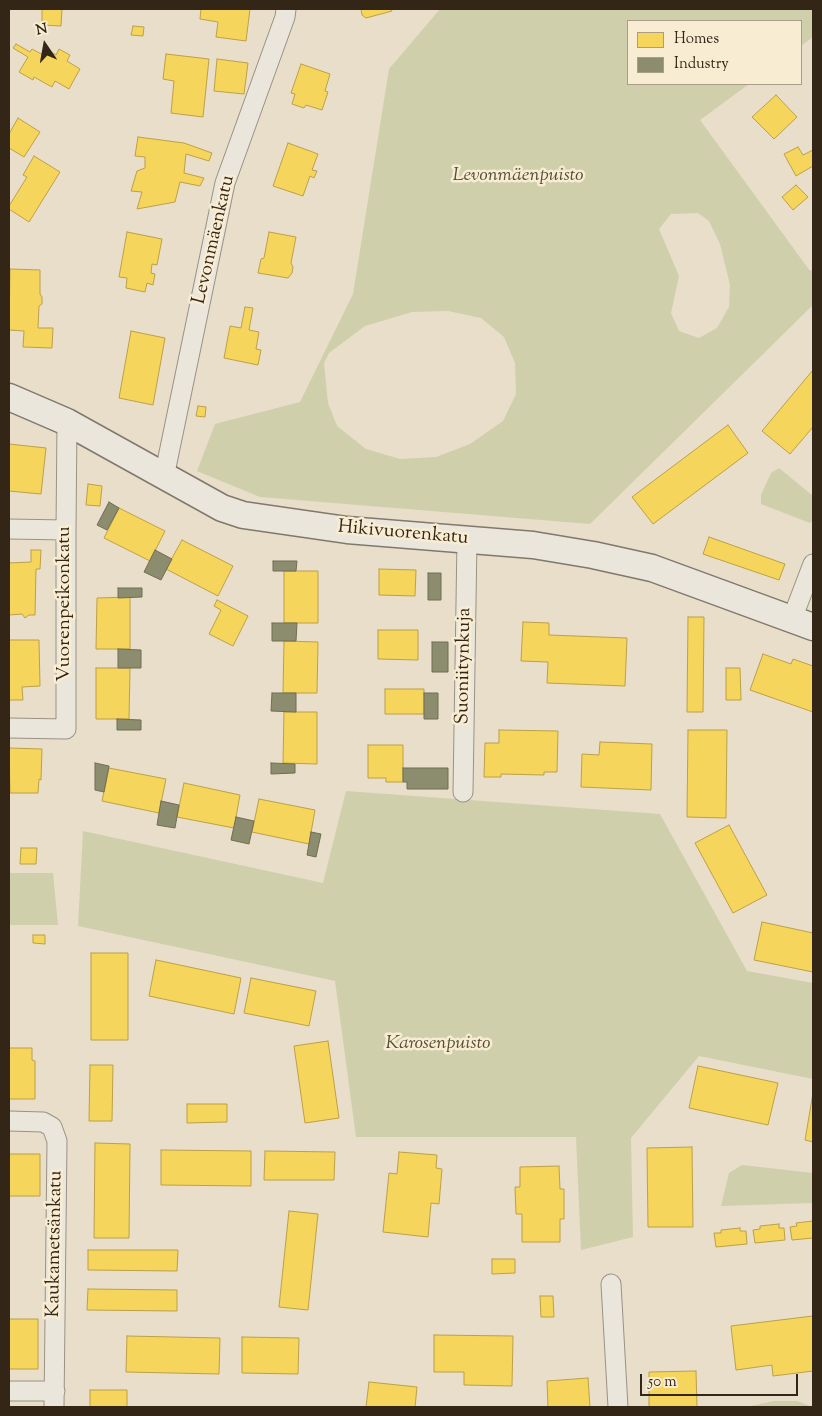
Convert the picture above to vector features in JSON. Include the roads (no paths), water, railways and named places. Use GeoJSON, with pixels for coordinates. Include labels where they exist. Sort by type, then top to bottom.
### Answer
{"type":"FeatureCollection","features":[{"type":"Feature","properties":{"kind":"street","name":"Levonmäenkatu"},"geometry":{"type":"LineString","coordinates":[[164,477],[226,183],[285,17],[286,9]]}},
{"type":"Feature","properties":{"kind":"street","name":"Hikivuorenkatu"},"geometry":{"type":"LineString","coordinates":[[9,397],[67,422],[222,508],[243,515],[347,530],[533,545],[593,555],[652,568],[803,623]]}},
{"type":"Feature","properties":{"kind":"street","name":"Vuorenpeikonkatu"},"geometry":{"type":"LineString","coordinates":[[9,728],[66,729],[67,422]]}},
{"type":"Feature","properties":{"kind":"street"},"geometry":{"type":"LineString","coordinates":[[9,529],[66,530]]}},
{"type":"Feature","properties":{"kind":"street","name":"Suoniitynkuja"},"geometry":{"type":"LineString","coordinates":[[463,792],[467,540]]}},
{"type":"Feature","properties":{"kind":"street"},"geometry":{"type":"LineString","coordinates":[[803,623],[813,564]]}},
{"type":"Feature","properties":{"kind":"street","name":"Kaukametsänkatu"},"geometry":{"type":"LineString","coordinates":[[9,1122],[43,1122],[52,1127],[57,1140],[54,1399]]}},
{"type":"Feature","properties":{"kind":"street"},"geometry":{"type":"LineString","coordinates":[[611,1284],[618,1407]]}},
{"type":"Feature","properties":{"kind":"street"},"geometry":{"type":"LineString","coordinates":[[9,1391],[54,1399]]}},
{"type":"Feature","properties":{"kind":"park label","name":"Levonmäenpuisto"},"geometry":{"type":"Point","coordinates":[518,177]}},
{"type":"Feature","properties":{"kind":"park label","name":"Karosenpuisto"},"geometry":{"type":"Point","coordinates":[438,1045]}}]}
